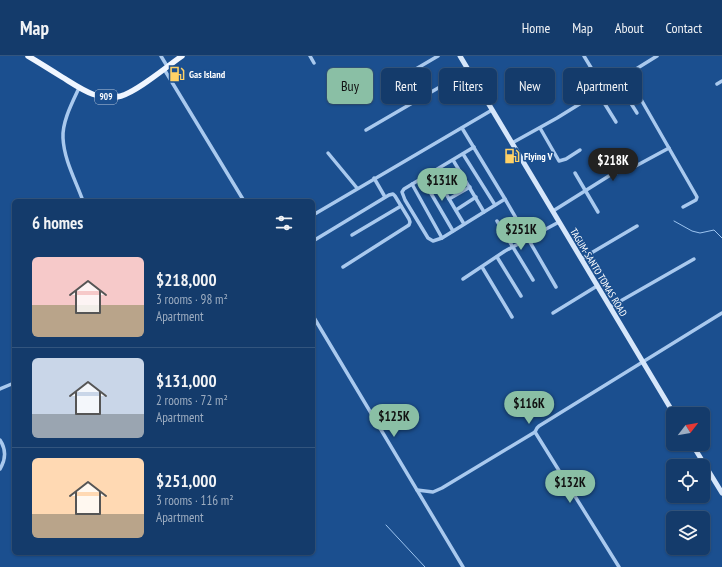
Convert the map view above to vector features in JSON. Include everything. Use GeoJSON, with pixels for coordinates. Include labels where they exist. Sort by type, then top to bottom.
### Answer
{"type":"FeatureCollection","features":[{"type":"Feature","properties":{"kind":"main road","name":"909"},"geometry":{"type":"LineString","coordinates":[[28,56],[88,93],[111,97],[120,96],[131,91],[182,56]]}},
{"type":"Feature","properties":{"kind":"main road","name":"TAGUM-SANTO TOMAS ROAD"},"geometry":{"type":"LineString","coordinates":[[460,56],[468,68]]}},
{"type":"Feature","properties":{"kind":"main road","name":"TAGUM-SANTO TOMAS ROAD"},"geometry":{"type":"LineString","coordinates":[[489,104],[670,407]]}},
{"type":"Feature","properties":{"kind":"main road"},"geometry":{"type":"LineString","coordinates":[[696,451],[722,493]]}},
{"type":"Feature","properties":{"kind":"street"},"geometry":{"type":"LineString","coordinates":[[161,56],[166,68],[243,199]]}},
{"type":"Feature","properties":{"kind":"street"},"geometry":{"type":"LineString","coordinates":[[310,56],[314,63]]}},
{"type":"Feature","properties":{"kind":"street"},"geometry":{"type":"LineString","coordinates":[[418,68],[438,56]]}},
{"type":"Feature","properties":{"kind":"street"},"geometry":{"type":"LineString","coordinates":[[584,56],[591,68]]}},
{"type":"Feature","properties":{"kind":"street"},"geometry":{"type":"LineString","coordinates":[[638,68],[657,56]]}},
{"type":"Feature","properties":{"kind":"street"},"geometry":{"type":"LineString","coordinates":[[717,84],[722,81]]}},
{"type":"Feature","properties":{"kind":"street"},"geometry":{"type":"LineString","coordinates":[[366,130],[439,87]]}},
{"type":"Feature","properties":{"kind":"street"},"geometry":{"type":"LineString","coordinates":[[79,88],[68,117],[63,138],[68,160],[82,199]]}},
{"type":"Feature","properties":{"kind":"street"},"geometry":{"type":"LineString","coordinates":[[642,101],[697,197],[696,200],[683,207]]}},
{"type":"Feature","properties":{"kind":"street"},"geometry":{"type":"LineString","coordinates":[[512,143],[580,104]]}},
{"type":"Feature","properties":{"kind":"street"},"geometry":{"type":"LineString","coordinates":[[605,104],[616,122]]}},
{"type":"Feature","properties":{"kind":"street"},"geometry":{"type":"LineString","coordinates":[[631,104],[636,114]]}},
{"type":"Feature","properties":{"kind":"street"},"geometry":{"type":"LineString","coordinates":[[315,214],[492,110]]}},
{"type":"Feature","properties":{"kind":"street"},"geometry":{"type":"LineString","coordinates":[[462,128],[556,287]]}},
{"type":"Feature","properties":{"kind":"street"},"geometry":{"type":"LineString","coordinates":[[540,128],[559,160],[566,159],[580,150]]}},
{"type":"Feature","properties":{"kind":"street"},"geometry":{"type":"LineString","coordinates":[[474,147],[412,184],[402,192],[405,200],[430,240],[434,242],[505,199]]}},
{"type":"Feature","properties":{"kind":"street"},"geometry":{"type":"LineString","coordinates":[[553,211],[612,174],[632,168],[669,148]]}},
{"type":"Feature","properties":{"kind":"street"},"geometry":{"type":"LineString","coordinates":[[328,152],[357,188]]}},
{"type":"Feature","properties":{"kind":"street"},"geometry":{"type":"LineString","coordinates":[[464,154],[495,205]]}},
{"type":"Feature","properties":{"kind":"street"},"geometry":{"type":"LineString","coordinates":[[453,160],[484,212]]}},
{"type":"Feature","properties":{"kind":"street"},"geometry":{"type":"LineString","coordinates":[[440,182],[460,171]]}},
{"type":"Feature","properties":{"kind":"street"},"geometry":{"type":"LineString","coordinates":[[433,172],[464,224]]}},
{"type":"Feature","properties":{"kind":"street"},"geometry":{"type":"LineString","coordinates":[[575,173],[598,212]]}},
{"type":"Feature","properties":{"kind":"street"},"geometry":{"type":"LineString","coordinates":[[374,178],[384,197]]}},
{"type":"Feature","properties":{"kind":"street"},"geometry":{"type":"LineString","coordinates":[[422,178],[453,231]]}},
{"type":"Feature","properties":{"kind":"street"},"geometry":{"type":"LineString","coordinates":[[412,184],[442,238]]}},
{"type":"Feature","properties":{"kind":"street"},"geometry":{"type":"LineString","coordinates":[[450,199],[470,187]]}},
{"type":"Feature","properties":{"kind":"street"},"geometry":{"type":"LineString","coordinates":[[315,240],[384,197],[393,194],[409,219],[409,225],[343,267]]}},
{"type":"Feature","properties":{"kind":"street"},"geometry":{"type":"LineString","coordinates":[[456,210],[476,197]]}},
{"type":"Feature","properties":{"kind":"street"},"geometry":{"type":"LineString","coordinates":[[352,235],[401,206]]}},
{"type":"Feature","properties":{"kind":"street"},"geometry":{"type":"LineString","coordinates":[[497,221],[533,280]]}},
{"type":"Feature","properties":{"kind":"street"},"geometry":{"type":"LineString","coordinates":[[464,279],[513,247],[559,222]]}},
{"type":"Feature","properties":{"kind":"street"},"geometry":{"type":"LineString","coordinates":[[581,259],[637,226]]}},
{"type":"Feature","properties":{"kind":"street"},"geometry":{"type":"LineString","coordinates":[[497,257],[520,296]]}},
{"type":"Feature","properties":{"kind":"street"},"geometry":{"type":"LineString","coordinates":[[610,307],[694,259]]}},
{"type":"Feature","properties":{"kind":"street"},"geometry":{"type":"LineString","coordinates":[[482,267],[512,317]]}},
{"type":"Feature","properties":{"kind":"street"},"geometry":{"type":"LineString","coordinates":[[554,313],[597,286]]}},
{"type":"Feature","properties":{"kind":"street"},"geometry":{"type":"LineString","coordinates":[[417,490],[433,492],[442,488],[535,432],[539,426],[722,313]]}},
{"type":"Feature","properties":{"kind":"street"},"geometry":{"type":"LineString","coordinates":[[315,319],[463,567]]}},
{"type":"Feature","properties":{"kind":"street"},"geometry":{"type":"LineString","coordinates":[[0,389],[12,384]]}},
{"type":"Feature","properties":{"kind":"street"},"geometry":{"type":"LineString","coordinates":[[535,432],[619,567]]}},
{"type":"Feature","properties":{"kind":"street"},"geometry":{"type":"LineString","coordinates":[[0,440],[5,451],[4,461],[0,468]]}},
{"type":"Feature","properties":{"kind":"waterway"},"geometry":{"type":"LineString","coordinates":[[674,221],[692,231],[700,233],[714,230],[722,238]]}},
{"type":"Feature","properties":{"kind":"waterway"},"geometry":{"type":"LineString","coordinates":[[386,525],[425,567]]}},
{"type":"Feature","properties":{"kind":"place","name":"Gas Island"},"geometry":{"type":"Point","coordinates":[177,74]}},
{"type":"Feature","properties":{"kind":"place","name":"Flying V"},"geometry":{"type":"Point","coordinates":[512,156]}}]}
